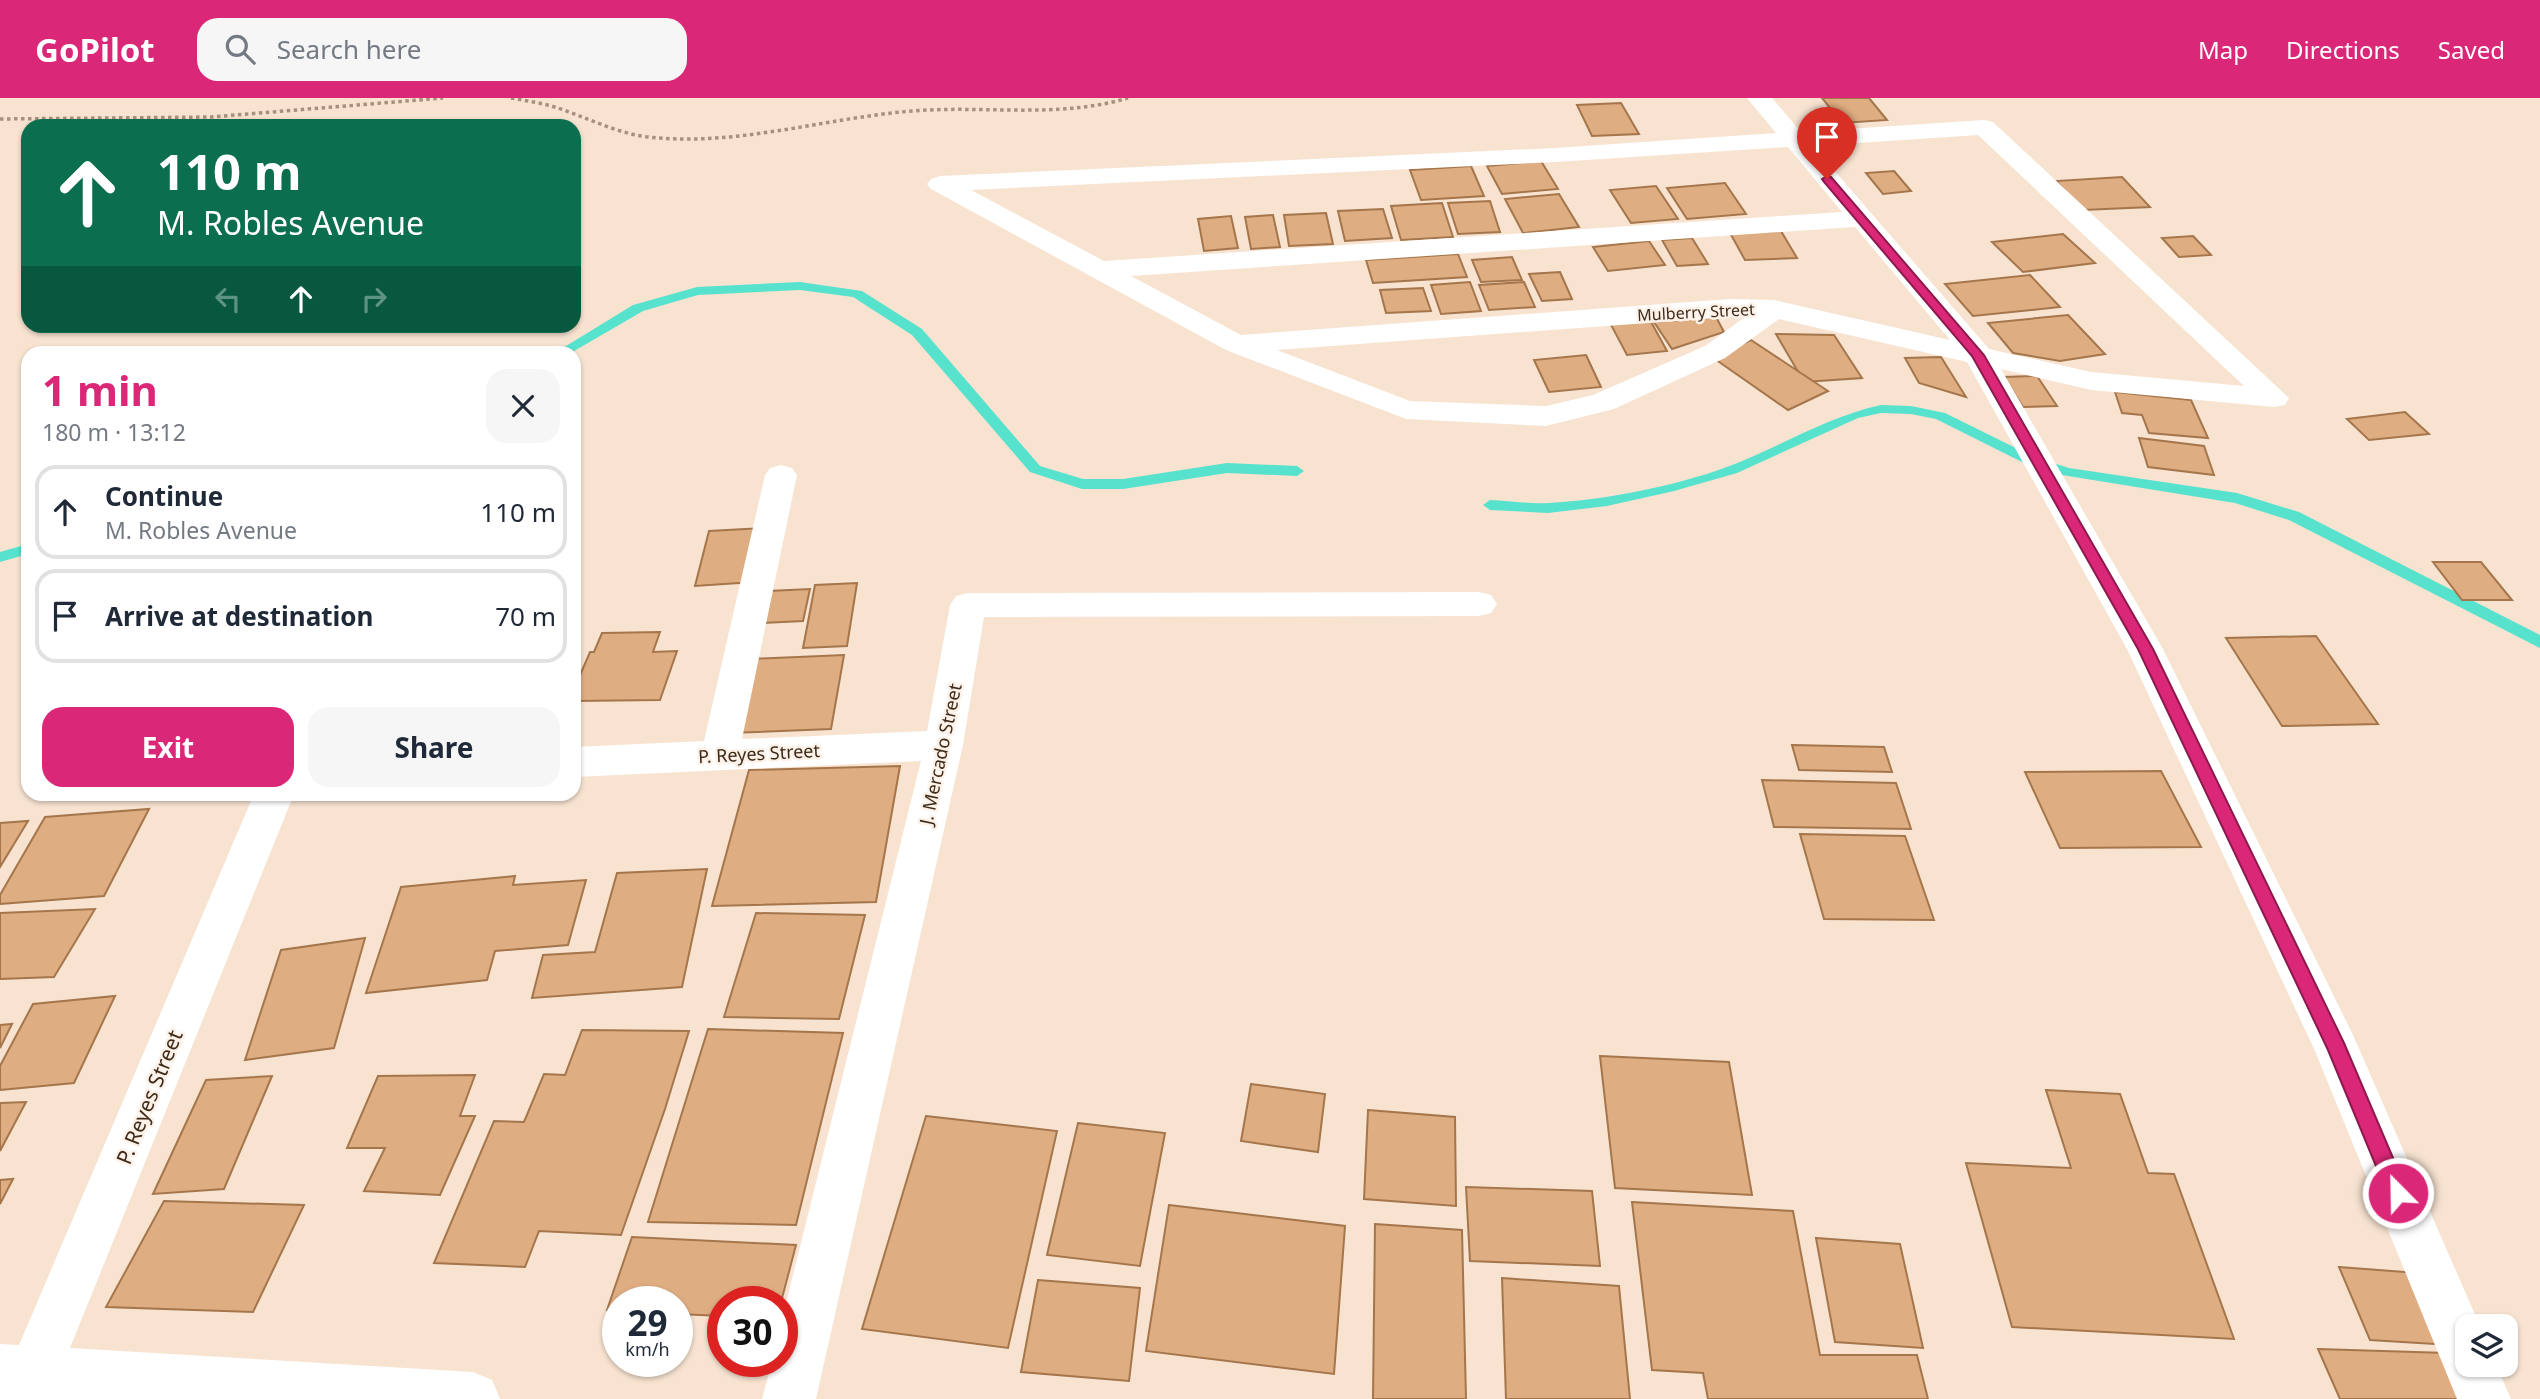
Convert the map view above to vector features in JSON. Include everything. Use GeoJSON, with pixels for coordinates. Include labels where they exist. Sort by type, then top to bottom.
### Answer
{"type":"FeatureCollection","features":[{"type":"Feature","properties":{"kind":"street"},"geometry":{"type":"LineString","coordinates":[[1759,98],[1978,355],[2082,537],[2145,649],[2337,1049],[2455,1332]]}},
{"type":"Feature","properties":{"kind":"street","name":"Mulberry Street"},"geometry":{"type":"LineString","coordinates":[[1237,344],[1730,308],[1774,309],[2091,382],[2274,398],[1984,127],[1793,139]]}},
{"type":"Feature","properties":{"kind":"street"},"geometry":{"type":"LineString","coordinates":[[1774,309],[1715,352],[1603,402],[1546,416],[1406,410],[1237,344],[940,184],[1555,155],[1793,139]]}},
{"type":"Feature","properties":{"kind":"street"},"geometry":{"type":"LineString","coordinates":[[1100,270],[1862,219]]}},
{"type":"Feature","properties":{"kind":"street"},"geometry":{"type":"LineString","coordinates":[[720,754],[782,475]]}},
{"type":"Feature","properties":{"kind":"street","name":"J. Mercado Street"},"geometry":{"type":"LineString","coordinates":[[789,1399],[944,745],[968,605],[1479,604]]}},
{"type":"Feature","properties":{"kind":"street","name":"P. Reyes Street"},"geometry":{"type":"LineString","coordinates":[[581,762],[944,745]]}},
{"type":"Feature","properties":{"kind":"street","name":"P. Reyes Street"},"geometry":{"type":"LineString","coordinates":[[19,1380],[271,801]]}},
{"type":"Feature","properties":{"kind":"street"},"geometry":{"type":"LineString","coordinates":[[2474,1377],[2483,1399]]}},
{"type":"Feature","properties":{"kind":"street"},"geometry":{"type":"LineString","coordinates":[[19,1380],[473,1399]]}},
{"type":"Feature","properties":{"kind":"path"},"geometry":{"type":"LineString","coordinates":[[0,119],[211,117],[443,98]]}},
{"type":"Feature","properties":{"kind":"path"},"geometry":{"type":"LineString","coordinates":[[512,98],[557,107],[621,134],[659,138],[728,137],[914,110],[1065,110],[1109,106],[1128,98]]}},
{"type":"Feature","properties":{"kind":"building"},"geometry":{"type":"Polygon","coordinates":[[[1822,98],[1869,98],[1887,120],[1842,123],[1822,98]]]}},
{"type":"Feature","properties":{"kind":"building"},"geometry":{"type":"Polygon","coordinates":[[[1621,103],[1639,134],[1592,136],[1577,105],[1621,103]]]}},
{"type":"Feature","properties":{"kind":"building"},"geometry":{"type":"Polygon","coordinates":[[[1541,161],[1558,189],[1502,194],[1487,166],[1541,161]]]}},
{"type":"Feature","properties":{"kind":"building"},"geometry":{"type":"Polygon","coordinates":[[[1471,166],[1484,196],[1421,200],[1410,170],[1471,166]]]}},
{"type":"Feature","properties":{"kind":"building"},"geometry":{"type":"Polygon","coordinates":[[[1894,171],[1911,191],[1883,194],[1866,173],[1894,171]]]}},
{"type":"Feature","properties":{"kind":"building"},"geometry":{"type":"Polygon","coordinates":[[[2122,177],[2150,207],[2083,210],[2056,181],[2122,177]]]}},
{"type":"Feature","properties":{"kind":"building"},"geometry":{"type":"Polygon","coordinates":[[[1725,183],[1746,214],[1687,219],[1667,188],[1725,183]]]}},
{"type":"Feature","properties":{"kind":"building"},"geometry":{"type":"Polygon","coordinates":[[[1656,186],[1678,219],[1631,223],[1610,190],[1656,186]]]}},
{"type":"Feature","properties":{"kind":"building"},"geometry":{"type":"Polygon","coordinates":[[[1559,194],[1579,227],[1523,233],[1505,199],[1559,194]]]}},
{"type":"Feature","properties":{"kind":"building"},"geometry":{"type":"Polygon","coordinates":[[[1490,201],[1500,232],[1458,234],[1448,203],[1490,201]]]}},
{"type":"Feature","properties":{"kind":"building"},"geometry":{"type":"Polygon","coordinates":[[[1442,203],[1453,237],[1401,240],[1391,206],[1442,203]]]}},
{"type":"Feature","properties":{"kind":"building"},"geometry":{"type":"Polygon","coordinates":[[[1383,209],[1392,238],[1345,241],[1338,211],[1383,209]]]}},
{"type":"Feature","properties":{"kind":"building"},"geometry":{"type":"Polygon","coordinates":[[[1326,213],[1333,244],[1289,246],[1284,215],[1326,213]]]}},
{"type":"Feature","properties":{"kind":"building"},"geometry":{"type":"Polygon","coordinates":[[[1273,215],[1280,247],[1251,249],[1245,217],[1273,215]]]}},
{"type":"Feature","properties":{"kind":"building"},"geometry":{"type":"Polygon","coordinates":[[[1231,216],[1238,248],[1204,251],[1198,219],[1231,216]]]}},
{"type":"Feature","properties":{"kind":"building"},"geometry":{"type":"Polygon","coordinates":[[[1781,231],[1797,258],[1745,260],[1730,233],[1781,231]]]}},
{"type":"Feature","properties":{"kind":"building"},"geometry":{"type":"Polygon","coordinates":[[[2063,234],[2095,263],[2023,272],[1992,242],[2063,234]]]}},
{"type":"Feature","properties":{"kind":"building"},"geometry":{"type":"Polygon","coordinates":[[[2193,236],[2211,255],[2179,257],[2162,238],[2193,236]]]}},
{"type":"Feature","properties":{"kind":"building"},"geometry":{"type":"Polygon","coordinates":[[[1692,238],[1708,264],[1677,266],[1662,240],[1692,238]]]}},
{"type":"Feature","properties":{"kind":"building"},"geometry":{"type":"Polygon","coordinates":[[[1649,241],[1665,265],[1608,271],[1593,247],[1649,241]]]}},
{"type":"Feature","properties":{"kind":"building"},"geometry":{"type":"Polygon","coordinates":[[[1458,254],[1467,277],[1373,283],[1366,260],[1458,254]]]}},
{"type":"Feature","properties":{"kind":"building"},"geometry":{"type":"Polygon","coordinates":[[[1512,257],[1522,280],[1481,282],[1472,260],[1512,257]]]}},
{"type":"Feature","properties":{"kind":"building"},"geometry":{"type":"Polygon","coordinates":[[[1560,272],[1572,299],[1542,301],[1529,274],[1560,272]]]}},
{"type":"Feature","properties":{"kind":"building"},"geometry":{"type":"Polygon","coordinates":[[[2030,275],[2060,307],[1973,316],[1945,284],[2030,275]]]}},
{"type":"Feature","properties":{"kind":"building"},"geometry":{"type":"Polygon","coordinates":[[[1470,282],[1481,311],[1441,314],[1431,285],[1470,282]]]}},
{"type":"Feature","properties":{"kind":"building"},"geometry":{"type":"Polygon","coordinates":[[[1524,282],[1535,307],[1489,310],[1479,285],[1524,282]]]}},
{"type":"Feature","properties":{"kind":"building"},"geometry":{"type":"Polygon","coordinates":[[[1423,288],[1431,311],[1386,313],[1380,290],[1423,288]]]}},
{"type":"Feature","properties":{"kind":"building"},"geometry":{"type":"Polygon","coordinates":[[[2068,315],[2105,354],[2060,361],[2013,353],[1988,323],[2068,315]]]}},
{"type":"Feature","properties":{"kind":"building"},"geometry":{"type":"Polygon","coordinates":[[[1716,317],[1724,332],[1672,349],[1654,322],[1716,317]]]}},
{"type":"Feature","properties":{"kind":"building"},"geometry":{"type":"Polygon","coordinates":[[[1650,320],[1667,351],[1627,355],[1610,323],[1650,320]]]}},
{"type":"Feature","properties":{"kind":"building"},"geometry":{"type":"Polygon","coordinates":[[[1776,334],[1834,335],[1862,378],[1804,382],[1776,334]]]}},
{"type":"Feature","properties":{"kind":"building"},"geometry":{"type":"Polygon","coordinates":[[[1751,340],[1828,391],[1788,410],[1712,357],[1751,340]]]}},
{"type":"Feature","properties":{"kind":"building"},"geometry":{"type":"Polygon","coordinates":[[[1586,355],[1601,387],[1549,392],[1534,360],[1586,355]]]}},
{"type":"Feature","properties":{"kind":"building"},"geometry":{"type":"Polygon","coordinates":[[[1941,357],[1966,397],[1919,383],[1905,358],[1941,357]]]}},
{"type":"Feature","properties":{"kind":"building"},"geometry":{"type":"Polygon","coordinates":[[[2037,376],[2057,406],[2023,407],[2004,377],[2037,376]]]}},
{"type":"Feature","properties":{"kind":"building"},"geometry":{"type":"Polygon","coordinates":[[[2115,392],[2191,400],[2208,438],[2149,433],[2142,415],[2122,413],[2115,392]]]}},
{"type":"Feature","properties":{"kind":"building"},"geometry":{"type":"Polygon","coordinates":[[[2405,412],[2429,434],[2369,440],[2347,419],[2405,412]]]}},
{"type":"Feature","properties":{"kind":"building"},"geometry":{"type":"Polygon","coordinates":[[[2139,438],[2204,446],[2214,475],[2148,467],[2139,438]]]}},
{"type":"Feature","properties":{"kind":"building"},"geometry":{"type":"Polygon","coordinates":[[[765,528],[754,582],[695,586],[709,531],[765,528]]]}},
{"type":"Feature","properties":{"kind":"building"},"geometry":{"type":"Polygon","coordinates":[[[2433,562],[2481,562],[2512,600],[2462,600],[2433,562]]]}},
{"type":"Feature","properties":{"kind":"building"},"geometry":{"type":"Polygon","coordinates":[[[857,583],[847,646],[803,648],[815,585],[857,583]]]}},
{"type":"Feature","properties":{"kind":"building"},"geometry":{"type":"Polygon","coordinates":[[[810,589],[803,621],[760,623],[768,591],[810,589]]]}},
{"type":"Feature","properties":{"kind":"building"},"geometry":{"type":"Polygon","coordinates":[[[660,632],[653,652],[677,651],[660,700],[581,701],[581,673],[602,633],[660,632]]]}},
{"type":"Feature","properties":{"kind":"building"},"geometry":{"type":"Polygon","coordinates":[[[2316,636],[2378,724],[2282,726],[2226,638],[2316,636]]]}},
{"type":"Feature","properties":{"kind":"building"},"geometry":{"type":"Polygon","coordinates":[[[844,655],[831,729],[730,733],[749,659],[844,655]]]}},
{"type":"Feature","properties":{"kind":"building"},"geometry":{"type":"Polygon","coordinates":[[[1792,745],[1884,747],[1892,772],[1799,770],[1792,745]]]}},
{"type":"Feature","properties":{"kind":"building"},"geometry":{"type":"Polygon","coordinates":[[[900,766],[876,902],[712,906],[749,770],[900,766]]]}},
{"type":"Feature","properties":{"kind":"building"},"geometry":{"type":"Polygon","coordinates":[[[2161,771],[2201,847],[2060,848],[2025,772],[2161,771]]]}},
{"type":"Feature","properties":{"kind":"building"},"geometry":{"type":"Polygon","coordinates":[[[1762,780],[1896,783],[1911,829],[1774,827],[1762,780]]]}},
{"type":"Feature","properties":{"kind":"building"},"geometry":{"type":"Polygon","coordinates":[[[149,809],[104,896],[0,904],[0,895],[45,817],[149,809]]]}},
{"type":"Feature","properties":{"kind":"building"},"geometry":{"type":"Polygon","coordinates":[[[28,821],[0,867],[0,823],[28,821]]]}},
{"type":"Feature","properties":{"kind":"building"},"geometry":{"type":"Polygon","coordinates":[[[1800,834],[1905,836],[1934,920],[1824,919],[1800,834]]]}},
{"type":"Feature","properties":{"kind":"building"},"geometry":{"type":"Polygon","coordinates":[[[707,869],[682,987],[532,998],[543,955],[595,952],[617,873],[707,869]]]}},
{"type":"Feature","properties":{"kind":"building"},"geometry":{"type":"Polygon","coordinates":[[[515,876],[513,885],[586,880],[568,945],[495,951],[487,980],[366,993],[401,887],[515,876]]]}},
{"type":"Feature","properties":{"kind":"building"},"geometry":{"type":"Polygon","coordinates":[[[95,909],[54,977],[0,979],[0,913],[95,909]]]}},
{"type":"Feature","properties":{"kind":"building"},"geometry":{"type":"Polygon","coordinates":[[[756,913],[865,915],[839,1019],[724,1017],[756,913]]]}},
{"type":"Feature","properties":{"kind":"building"},"geometry":{"type":"Polygon","coordinates":[[[365,938],[334,1048],[245,1060],[281,950],[365,938]]]}},
{"type":"Feature","properties":{"kind":"building"},"geometry":{"type":"Polygon","coordinates":[[[115,996],[74,1083],[0,1090],[0,1066],[33,1004],[115,996]]]}},
{"type":"Feature","properties":{"kind":"building"},"geometry":{"type":"Polygon","coordinates":[[[12,1024],[0,1048],[0,1025],[12,1024]]]}},
{"type":"Feature","properties":{"kind":"building"},"geometry":{"type":"Polygon","coordinates":[[[708,1029],[843,1033],[796,1225],[648,1222],[708,1029]]]}},
{"type":"Feature","properties":{"kind":"building"},"geometry":{"type":"Polygon","coordinates":[[[582,1030],[689,1031],[621,1235],[539,1231],[525,1267],[434,1263],[494,1121],[524,1122],[544,1074],[565,1075],[582,1030]]]}},
{"type":"Feature","properties":{"kind":"building"},"geometry":{"type":"Polygon","coordinates":[[[1600,1056],[1729,1062],[1752,1195],[1615,1188],[1600,1056]]]}},
{"type":"Feature","properties":{"kind":"building"},"geometry":{"type":"Polygon","coordinates":[[[475,1075],[460,1116],[475,1116],[440,1195],[364,1191],[385,1148],[347,1148],[378,1076],[475,1075]]]}},
{"type":"Feature","properties":{"kind":"building"},"geometry":{"type":"Polygon","coordinates":[[[272,1076],[224,1189],[153,1194],[206,1080],[272,1076]]]}},
{"type":"Feature","properties":{"kind":"building"},"geometry":{"type":"Polygon","coordinates":[[[1251,1084],[1325,1094],[1318,1152],[1241,1141],[1251,1084]]]}},
{"type":"Feature","properties":{"kind":"building"},"geometry":{"type":"Polygon","coordinates":[[[2046,1090],[2120,1094],[2148,1173],[2174,1174],[2234,1339],[2012,1327],[1966,1163],[2071,1168],[2046,1090]]]}},
{"type":"Feature","properties":{"kind":"building"},"geometry":{"type":"Polygon","coordinates":[[[26,1102],[0,1151],[0,1103],[26,1102]]]}},
{"type":"Feature","properties":{"kind":"building"},"geometry":{"type":"Polygon","coordinates":[[[1368,1110],[1455,1117],[1456,1206],[1364,1199],[1368,1110]]]}},
{"type":"Feature","properties":{"kind":"building"},"geometry":{"type":"Polygon","coordinates":[[[926,1116],[1057,1131],[1008,1348],[862,1329],[926,1116]]]}},
{"type":"Feature","properties":{"kind":"building"},"geometry":{"type":"Polygon","coordinates":[[[1078,1123],[1165,1133],[1140,1266],[1047,1255],[1078,1123]]]}},
{"type":"Feature","properties":{"kind":"building"},"geometry":{"type":"Polygon","coordinates":[[[13,1179],[0,1204],[0,1180],[13,1179]]]}},
{"type":"Feature","properties":{"kind":"building"},"geometry":{"type":"Polygon","coordinates":[[[1466,1187],[1592,1191],[1600,1266],[1470,1261],[1466,1187]]]}},
{"type":"Feature","properties":{"kind":"building"},"geometry":{"type":"Polygon","coordinates":[[[164,1201],[304,1205],[253,1312],[106,1307],[164,1201]]]}},
{"type":"Feature","properties":{"kind":"building"},"geometry":{"type":"Polygon","coordinates":[[[1632,1202],[1793,1211],[1820,1355],[1917,1355],[1928,1399],[1708,1399],[1703,1373],[1652,1370],[1632,1202]]]}},
{"type":"Feature","properties":{"kind":"building"},"geometry":{"type":"Polygon","coordinates":[[[1169,1205],[1345,1226],[1334,1374],[1146,1351],[1169,1205]]]}},
{"type":"Feature","properties":{"kind":"building"},"geometry":{"type":"Polygon","coordinates":[[[1375,1224],[1462,1230],[1466,1399],[1373,1399],[1375,1224]]]}},
{"type":"Feature","properties":{"kind":"building"},"geometry":{"type":"Polygon","coordinates":[[[632,1237],[796,1245],[785,1286],[707,1286],[707,1315],[693,1315],[693,1286],[615,1286],[632,1237]]]}},
{"type":"Feature","properties":{"kind":"building"},"geometry":{"type":"Polygon","coordinates":[[[1816,1238],[1900,1244],[1923,1348],[1835,1342],[1816,1238]]]}},
{"type":"Feature","properties":{"kind":"building"},"geometry":{"type":"Polygon","coordinates":[[[2339,1267],[2418,1273],[2450,1345],[2370,1340],[2339,1267]]]}},
{"type":"Feature","properties":{"kind":"building"},"geometry":{"type":"Polygon","coordinates":[[[1502,1278],[1619,1286],[1630,1399],[1506,1399],[1502,1278]]]}},
{"type":"Feature","properties":{"kind":"building"},"geometry":{"type":"Polygon","coordinates":[[[1038,1280],[1140,1288],[1129,1381],[1021,1372],[1038,1280]]]}},
{"type":"Feature","properties":{"kind":"building"},"geometry":{"type":"Polygon","coordinates":[[[2318,1349],[2447,1353],[2455,1370],[2455,1377],[2458,1377],[2469,1399],[2340,1399],[2318,1349]]]}},
{"type":"Feature","properties":{"kind":"waterway"},"geometry":{"type":"LineString","coordinates":[[573,346],[638,308],[697,291],[800,286],[857,294],[917,332],[1035,469],[1082,484],[1123,484],[1227,468],[1297,471]]}},
{"type":"Feature","properties":{"kind":"waterway"},"geometry":{"type":"LineString","coordinates":[[1490,505],[1548,508],[1607,501],[1674,486],[1732,470],[1854,415],[1881,409],[1911,410],[1940,416],[2029,460],[2067,472],[2237,498],[2294,516],[2540,642]]}},
{"type":"Feature","properties":{"kind":"waterway"},"geometry":{"type":"LineString","coordinates":[[0,557],[21,551]]}},
{"type":"Feature","properties":{"kind":"route"},"geometry":{"type":"LineString","coordinates":[[1827,179],[1978,355],[2145,649],[2337,1049],[2398,1193]]}}]}
